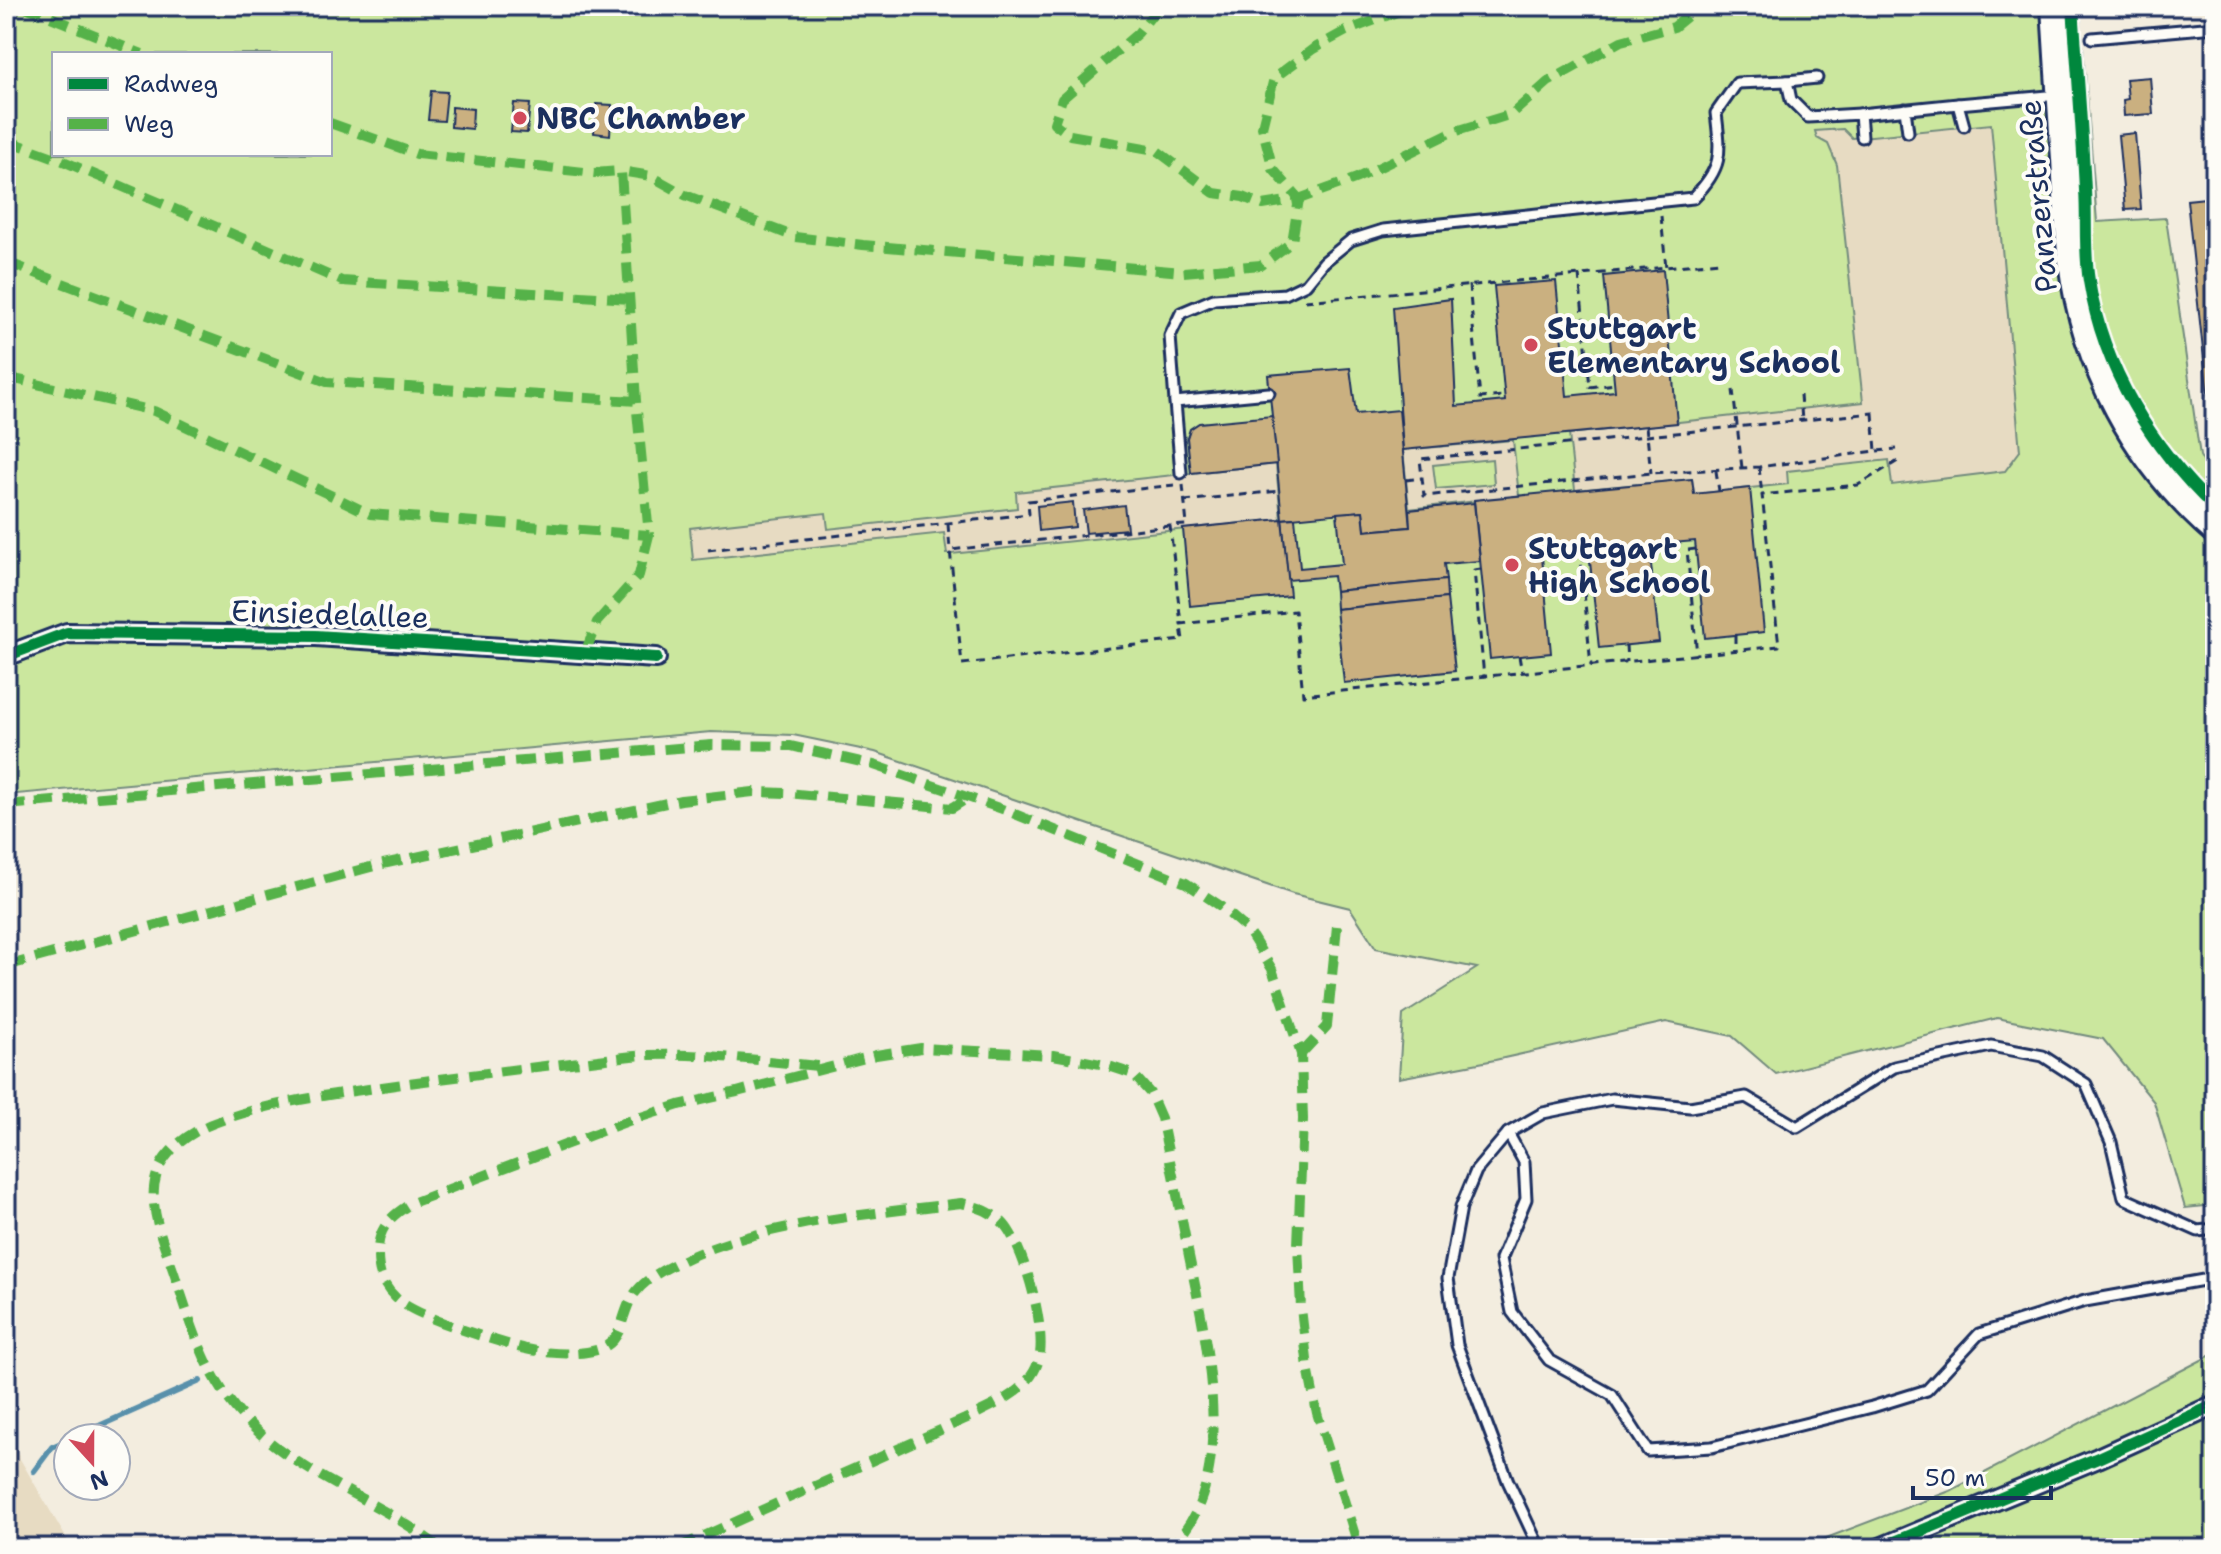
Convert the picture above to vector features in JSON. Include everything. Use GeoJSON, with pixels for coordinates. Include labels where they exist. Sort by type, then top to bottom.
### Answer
{"type":"FeatureCollection","features":[{"type":"Feature","properties":{"kind":"main road","name":"Panzerstraße"},"geometry":{"type":"LineString","coordinates":[[2055,6],[2072,262],[2095,355],[2110,392],[2146,457],[2184,501],[2215,530]]}},
{"type":"Feature","properties":{"kind":"street","name":"Einsiedelallee"},"geometry":{"type":"LineString","coordinates":[[6,656],[67,633],[316,636],[656,658]]}},
{"type":"Feature","properties":{"kind":"street"},"geometry":{"type":"LineString","coordinates":[[1880,1548],[2098,1458],[2215,1405]]}},
{"type":"Feature","properties":{"kind":"lane"},"geometry":{"type":"LineString","coordinates":[[2092,38],[2215,27]]}},
{"type":"Feature","properties":{"kind":"lane"},"geometry":{"type":"LineString","coordinates":[[1181,473],[1170,336],[1181,313],[1214,299],[1285,294],[1306,284],[1324,262],[1351,240],[1383,230],[1693,198],[1711,181],[1721,156],[1716,113],[1737,83],[1817,78]]}},
{"type":"Feature","properties":{"kind":"lane"},"geometry":{"type":"LineString","coordinates":[[1787,81],[1791,100],[1808,117],[2061,95]]}},
{"type":"Feature","properties":{"kind":"lane"},"geometry":{"type":"LineString","coordinates":[[1958,104],[1964,126]]}},
{"type":"Feature","properties":{"kind":"lane"},"geometry":{"type":"LineString","coordinates":[[1905,109],[1908,132]]}},
{"type":"Feature","properties":{"kind":"lane"},"geometry":{"type":"LineString","coordinates":[[1860,114],[1862,137]]}},
{"type":"Feature","properties":{"kind":"lane"},"geometry":{"type":"LineString","coordinates":[[1175,402],[1269,393]]}},
{"type":"Feature","properties":{"kind":"lane"},"geometry":{"type":"LineString","coordinates":[[1537,1548],[1508,1481],[1457,1345],[1448,1278],[1461,1207],[1476,1171],[1508,1133],[1543,1113],[1612,1099],[1690,1107],[1746,1097],[1797,1127],[1894,1067],[1991,1046],[2043,1056],[2086,1084],[2111,1142],[2124,1198],[2198,1231],[2215,1229]]}},
{"type":"Feature","properties":{"kind":"lane"},"geometry":{"type":"LineString","coordinates":[[1508,1133],[1524,1162],[1526,1199],[1501,1259],[1512,1312],[1549,1360],[1612,1395],[1648,1451],[1712,1447],[1886,1403],[1927,1390],[1979,1334],[2085,1301],[2215,1278]]}},
{"type":"Feature","properties":{"kind":"path"},"geometry":{"type":"LineString","coordinates":[[1661,211],[1666,268]]}},
{"type":"Feature","properties":{"kind":"path"},"geometry":{"type":"LineString","coordinates":[[1294,302],[1719,262]]}},
{"type":"Feature","properties":{"kind":"path"},"geometry":{"type":"LineString","coordinates":[[1579,274],[1590,387],[1615,384]]}},
{"type":"Feature","properties":{"kind":"path"},"geometry":{"type":"LineString","coordinates":[[1469,285],[1480,398],[1505,396]]}},
{"type":"Feature","properties":{"kind":"path"},"geometry":{"type":"LineString","coordinates":[[1733,390],[1742,468]]}},
{"type":"Feature","properties":{"kind":"path"},"geometry":{"type":"LineString","coordinates":[[1800,395],[1802,421]]}},
{"type":"Feature","properties":{"kind":"path"},"geometry":{"type":"LineString","coordinates":[[1876,451],[1873,413],[1420,459],[1424,496],[1651,473],[1759,467],[1897,449]]}},
{"type":"Feature","properties":{"kind":"path"},"geometry":{"type":"LineString","coordinates":[[1646,426],[1651,473]]}},
{"type":"Feature","properties":{"kind":"path"},"geometry":{"type":"LineString","coordinates":[[1762,495],[1858,485],[1898,461]]}},
{"type":"Feature","properties":{"kind":"path"},"geometry":{"type":"LineString","coordinates":[[1181,624],[1295,611],[1303,695],[1779,646],[1759,467]]}},
{"type":"Feature","properties":{"kind":"path"},"geometry":{"type":"LineString","coordinates":[[1716,471],[1719,491]]}},
{"type":"Feature","properties":{"kind":"path"},"geometry":{"type":"LineString","coordinates":[[1406,480],[1422,478]]}},
{"type":"Feature","properties":{"kind":"path"},"geometry":{"type":"LineString","coordinates":[[708,550],[1029,514],[1028,501],[1183,484],[1187,525],[950,550]]}},
{"type":"Feature","properties":{"kind":"path"},"geometry":{"type":"LineString","coordinates":[[1184,501],[1279,491]]}},
{"type":"Feature","properties":{"kind":"path"},"geometry":{"type":"LineString","coordinates":[[948,524],[962,664],[1183,640],[1170,526]]}},
{"type":"Feature","properties":{"kind":"path"},"geometry":{"type":"LineString","coordinates":[[1696,549],[1687,550],[1697,655]]}},
{"type":"Feature","properties":{"kind":"path"},"geometry":{"type":"LineString","coordinates":[[1590,559],[1581,560],[1591,666]]}},
{"type":"Feature","properties":{"kind":"path"},"geometry":{"type":"LineString","coordinates":[[1481,569],[1474,570],[1484,677]]}},
{"type":"Feature","properties":{"kind":"path"},"geometry":{"type":"LineString","coordinates":[[1735,635],[1735,650]]}},
{"type":"Feature","properties":{"kind":"path"},"geometry":{"type":"LineString","coordinates":[[1626,645],[1627,662]]}},
{"type":"Feature","properties":{"kind":"path"},"geometry":{"type":"LineString","coordinates":[[1519,656],[1522,673]]}},
{"type":"Feature","properties":{"kind":"shaded area"},"geometry":{"type":"Polygon","coordinates":[[[1989,12],[2041,490],[703,712],[659,383],[1989,12]]]}},
{"type":"Feature","properties":{"kind":"shaded area"},"geometry":{"type":"Polygon","coordinates":[[[6,1420],[20,1459],[72,1548],[6,1548],[6,1420]]]}},
{"type":"Feature","properties":{"kind":"green space"},"geometry":{"type":"Polygon","coordinates":[[[6,6],[2080,6],[2097,222],[2166,218],[2200,456],[2215,482],[2215,1205],[2185,1208],[2154,1102],[2103,1039],[1997,1018],[1776,1074],[1732,1036],[1666,1022],[1399,1078],[1403,1015],[1477,968],[1376,948],[1350,908],[1293,894],[875,752],[793,735],[711,732],[6,795],[6,6]],[[1991,124],[1852,138],[1843,129],[1815,131],[1817,138],[1828,144],[1837,165],[1863,402],[1569,434],[1575,490],[1692,479],[1694,494],[1788,484],[1787,471],[1889,460],[1892,485],[2005,471],[2020,451],[1991,124]],[[1513,440],[1403,450],[1409,509],[1519,496],[1513,440]],[[1276,464],[1016,492],[1017,508],[828,529],[826,513],[690,528],[693,560],[944,533],[947,554],[951,554],[1281,519],[1276,464]]]}},
{"type":"Feature","properties":{"kind":"green space"},"geometry":{"type":"Polygon","coordinates":[[[1492,459],[1494,484],[1436,489],[1433,465],[1492,459]]]}},
{"type":"Feature","properties":{"kind":"green space"},"geometry":{"type":"Polygon","coordinates":[[[2215,1353],[2215,1548],[1800,1548],[1950,1491],[2215,1353]]]}},
{"type":"Feature","properties":{"kind":"building"},"geometry":{"type":"Polygon","coordinates":[[[2150,77],[2153,114],[2124,116],[2123,100],[2128,99],[2126,79],[2150,77]]]}},
{"type":"Feature","properties":{"kind":"building"},"geometry":{"type":"Polygon","coordinates":[[[431,91],[447,92],[444,121],[428,120],[431,91]]]}},
{"type":"Feature","properties":{"kind":"building","name":"NBC Chamber"},"geometry":{"type":"Polygon","coordinates":[[[514,103],[530,104],[527,133],[511,132],[514,103]]]}},
{"type":"Feature","properties":{"kind":"building"},"geometry":{"type":"Polygon","coordinates":[[[596,104],[612,105],[610,135],[594,133],[596,104]]]}},
{"type":"Feature","properties":{"kind":"building"},"geometry":{"type":"Polygon","coordinates":[[[452,107],[473,109],[472,129],[451,127],[452,107]]]}},
{"type":"Feature","properties":{"kind":"building"},"geometry":{"type":"Polygon","coordinates":[[[2135,133],[2141,209],[2125,210],[2118,135],[2135,133]]]}},
{"type":"Feature","properties":{"kind":"building"},"geometry":{"type":"Polygon","coordinates":[[[2215,197],[2215,454],[2214,454],[2187,200],[2215,197]]]}},
{"type":"Feature","properties":{"kind":"building","name":"Stuttgart Elementary School"},"geometry":{"type":"Polygon","coordinates":[[[1663,270],[1677,423],[1403,450],[1393,307],[1451,299],[1456,406],[1505,401],[1494,286],[1556,281],[1567,396],[1615,391],[1604,276],[1663,270]]]}},
{"type":"Feature","properties":{"kind":"building"},"geometry":{"type":"Polygon","coordinates":[[[1350,368],[1356,414],[1399,410],[1410,527],[1365,531],[1363,511],[1282,519],[1268,375],[1350,368]]]}},
{"type":"Feature","properties":{"kind":"building"},"geometry":{"type":"Polygon","coordinates":[[[1272,416],[1277,464],[1191,473],[1187,438],[1190,429],[1199,423],[1272,416]]]}},
{"type":"Feature","properties":{"kind":"building","name":"Stuttgart High School"},"geometry":{"type":"Polygon","coordinates":[[[1692,479],[1694,494],[1750,488],[1764,632],[1705,638],[1695,541],[1649,545],[1659,642],[1599,648],[1589,552],[1542,557],[1551,653],[1490,659],[1474,500],[1692,479]]]}},
{"type":"Feature","properties":{"kind":"building"},"geometry":{"type":"Polygon","coordinates":[[[1073,502],[1075,527],[1039,531],[1037,506],[1073,502]]]}},
{"type":"Feature","properties":{"kind":"building"},"geometry":{"type":"Polygon","coordinates":[[[1474,503],[1480,561],[1444,564],[1446,580],[1335,591],[1333,576],[1288,580],[1282,519],[1295,518],[1300,568],[1342,564],[1337,513],[1363,511],[1365,531],[1410,527],[1409,510],[1474,503]]]}},
{"type":"Feature","properties":{"kind":"building"},"geometry":{"type":"Polygon","coordinates":[[[1124,505],[1127,529],[1086,533],[1083,510],[1124,505]]]}},
{"type":"Feature","properties":{"kind":"building"},"geometry":{"type":"Polygon","coordinates":[[[1282,519],[1290,596],[1190,606],[1183,529],[1282,519]]]}},
{"type":"Feature","properties":{"kind":"building"},"geometry":{"type":"Polygon","coordinates":[[[1446,580],[1447,598],[1336,609],[1335,591],[1446,580]]]}},
{"type":"Feature","properties":{"kind":"building"},"geometry":{"type":"Polygon","coordinates":[[[1447,598],[1455,671],[1344,683],[1336,609],[1447,598]]]}},
{"type":"Feature","properties":{"kind":"waterway"},"geometry":{"type":"LineString","coordinates":[[108,1422],[200,1381]]}},
{"type":"Feature","properties":{"kind":"waterway"},"geometry":{"type":"LineString","coordinates":[[34,1471],[52,1447]]}},
{"type":"Feature","properties":{"kind":"marked path"},"geometry":{"type":"LineString","coordinates":[[23,6],[137,52]]}},
{"type":"Feature","properties":{"kind":"marked path"},"geometry":{"type":"LineString","coordinates":[[1159,6],[1138,33],[1062,99],[1054,123],[1070,135],[1156,150],[1214,193],[1243,197],[1263,205],[1299,199],[1357,178],[1450,133],[1512,114],[1548,82],[1621,41],[1674,27],[1700,6]]}},
{"type":"Feature","properties":{"kind":"marked path"},"geometry":{"type":"LineString","coordinates":[[585,653],[597,622],[639,575],[649,535],[636,401],[621,171],[651,176],[685,195],[795,237],[1183,272],[1261,265],[1292,242],[1299,199],[1273,169],[1262,127],[1274,78],[1313,49],[1346,31],[1413,6]]}},
{"type":"Feature","properties":{"kind":"marked path"},"geometry":{"type":"LineString","coordinates":[[332,124],[417,154],[594,173],[621,171]]}},
{"type":"Feature","properties":{"kind":"marked path"},"geometry":{"type":"LineString","coordinates":[[6,140],[56,158],[342,281],[630,299]]}},
{"type":"Feature","properties":{"kind":"marked path"},"geometry":{"type":"LineString","coordinates":[[6,262],[327,382],[636,401]]}},
{"type":"Feature","properties":{"kind":"marked path"},"geometry":{"type":"LineString","coordinates":[[6,377],[154,411],[370,514],[649,535]]}},
{"type":"Feature","properties":{"kind":"marked path"},"geometry":{"type":"LineString","coordinates":[[6,805],[712,745],[791,746],[874,765],[1005,810],[1186,883],[1219,905],[1248,930],[1272,969],[1301,1054],[1303,1119],[1298,1245],[1308,1368],[1317,1413],[1359,1548]]}},
{"type":"Feature","properties":{"kind":"marked path"},"geometry":{"type":"LineString","coordinates":[[6,966],[374,866],[681,800],[753,792],[952,808],[969,797]]}},
{"type":"Feature","properties":{"kind":"marked path"},"geometry":{"type":"LineString","coordinates":[[1301,1054],[1327,1026],[1337,926]]}},
{"type":"Feature","properties":{"kind":"marked path"},"geometry":{"type":"LineString","coordinates":[[677,1548],[987,1409],[1019,1389],[1035,1370],[1039,1359],[1040,1328],[1026,1269],[1004,1224],[984,1210],[961,1203],[812,1222],[738,1240],[703,1251],[653,1276],[633,1295],[613,1340],[599,1349],[572,1353],[540,1352],[513,1346],[458,1328],[406,1305],[388,1289],[380,1273],[378,1246],[386,1224],[412,1203],[628,1121],[876,1055],[921,1048],[1053,1055],[1106,1065],[1133,1074],[1150,1093],[1161,1118],[1196,1290],[1209,1368],[1212,1409],[1211,1450],[1205,1487],[1191,1521],[1169,1548]]}},
{"type":"Feature","properties":{"kind":"marked path"},"geometry":{"type":"LineString","coordinates":[[440,1548],[391,1515],[289,1456],[266,1439],[231,1402],[202,1353],[160,1234],[154,1187],[165,1158],[193,1133],[237,1115],[310,1098],[409,1083],[649,1055],[713,1056],[818,1066]]}},
{"type":"Feature","properties":{"kind":"cycle path"},"geometry":{"type":"LineString","coordinates":[[2073,6],[2087,258],[2096,314],[2118,376],[2151,433],[2192,485],[2215,508]]}},
{"type":"Feature","properties":{"kind":"cycle path"},"geometry":{"type":"LineString","coordinates":[[6,656],[67,633],[316,636],[656,658]]}},
{"type":"Feature","properties":{"kind":"cycle path"},"geometry":{"type":"LineString","coordinates":[[1880,1548],[2098,1458],[2215,1405]]}},
{"type":"Feature","properties":{"kind":"place","name":"NBC Chamber"},"geometry":{"type":"Point","coordinates":[520,118]}},
{"type":"Feature","properties":{"kind":"place","name":"Stuttgart Elementary School"},"geometry":{"type":"Point","coordinates":[1531,345]}},
{"type":"Feature","properties":{"kind":"place","name":"Stuttgart High School"},"geometry":{"type":"Point","coordinates":[1512,565]}}]}
